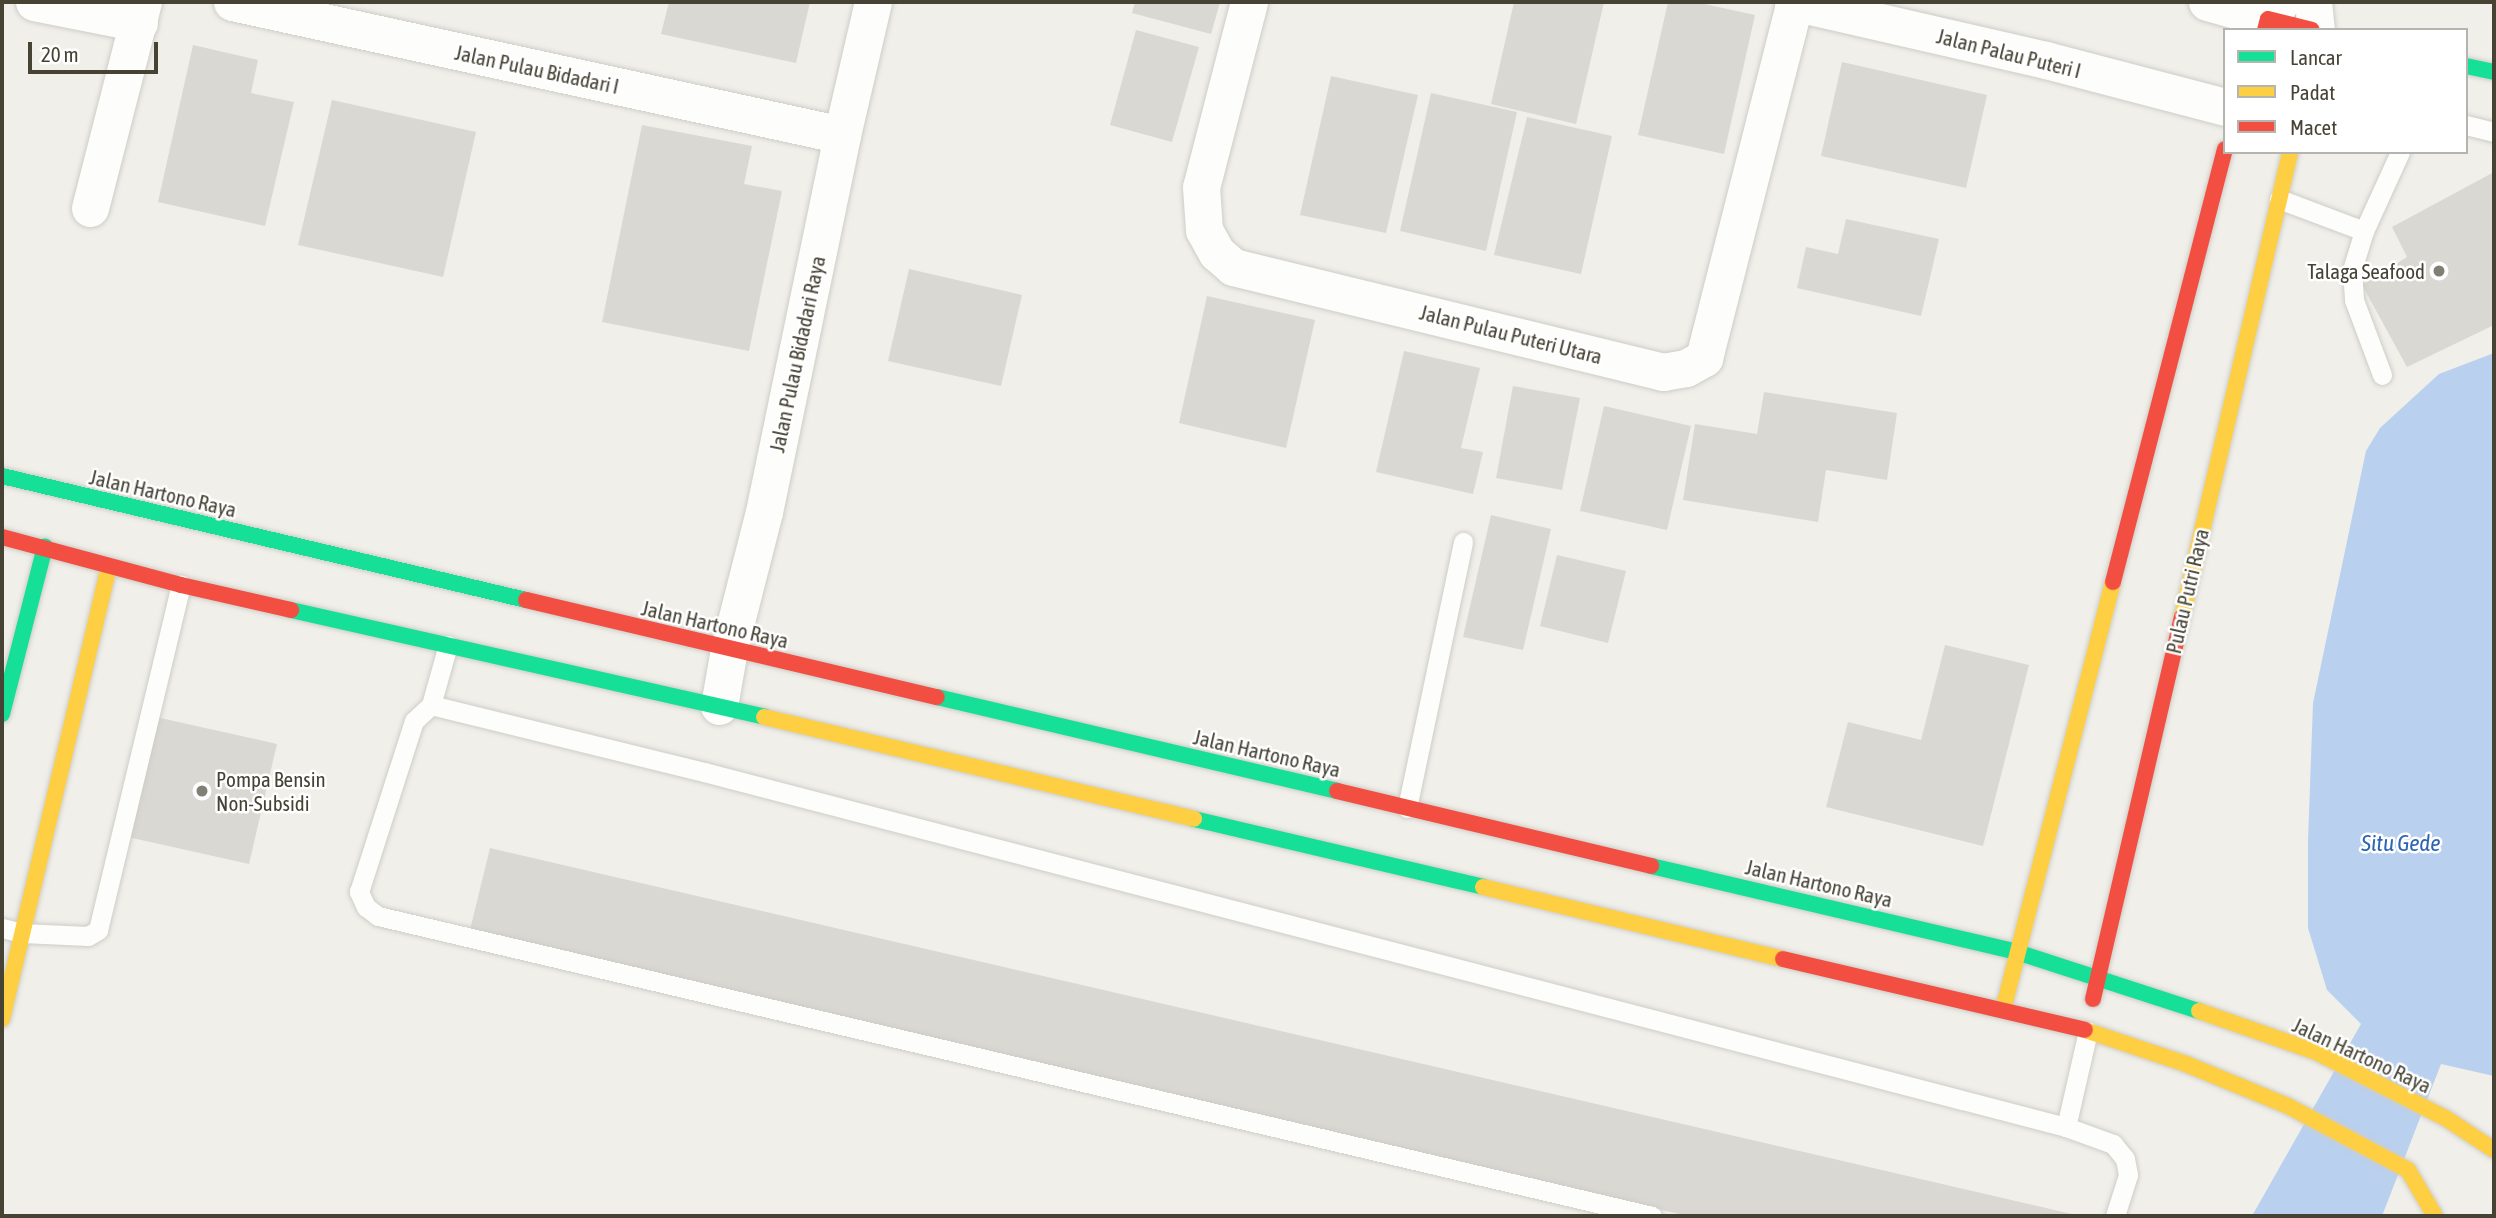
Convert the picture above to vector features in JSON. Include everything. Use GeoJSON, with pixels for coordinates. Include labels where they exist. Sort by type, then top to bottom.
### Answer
{"type":"FeatureCollection","features":[{"type":"Feature","properties":{"kind":"street"},"geometry":{"type":"LineString","coordinates":[[34,2],[141,12],[90,208]]}},
{"type":"Feature","properties":{"kind":"street","name":"Jalan Pulau Bidadari I"},"geometry":{"type":"LineString","coordinates":[[232,2],[842,135]]}},
{"type":"Feature","properties":{"kind":"street","name":"Jalan Pulau Bidadari Raya"},"geometry":{"type":"LineString","coordinates":[[719,706],[729,649],[764,512],[842,135],[873,2]]}},
{"type":"Feature","properties":{"kind":"street","name":"Jalan Pulau Puteri Utara"},"geometry":{"type":"LineString","coordinates":[[1248,2],[1200,187],[1204,230],[1217,253],[1233,267],[1664,372],[1686,368],[1704,358],[1794,2]]}},
{"type":"Feature","properties":{"kind":"street","name":"Jalan Palau Puteri I"},"geometry":{"type":"LineString","coordinates":[[1794,2],[2046,60],[2223,106]]}},
{"type":"Feature","properties":{"kind":"street"},"geometry":{"type":"LineString","coordinates":[[2207,2],[2307,28]]}},
{"type":"Feature","properties":{"kind":"street"},"geometry":{"type":"LineString","coordinates":[[2313,2],[2314,28]]}},
{"type":"Feature","properties":{"kind":"street"},"geometry":{"type":"LineString","coordinates":[[2468,66],[2494,72]]}},
{"type":"Feature","properties":{"kind":"street"},"geometry":{"type":"LineString","coordinates":[[2003,1010],[2224,154]]}},
{"type":"Feature","properties":{"kind":"street","name":"Pulau Putri Raya"},"geometry":{"type":"LineString","coordinates":[[2088,1031],[2097,976],[2290,154]]}},
{"type":"Feature","properties":{"kind":"street","name":"Jalan Hartono Raya"},"geometry":{"type":"LineString","coordinates":[[2,476],[2017,952],[2097,976],[2316,1052],[2447,1119],[2494,1150]]}},
{"type":"Feature","properties":{"kind":"street"},"geometry":{"type":"LineString","coordinates":[[2,537],[45,546],[109,568],[719,706],[2088,1031],[2186,1064],[2288,1106],[2408,1170],[2435,1216]]}},
{"type":"Feature","properties":{"kind":"street"},"geometry":{"type":"LineString","coordinates":[[2,714],[45,546]]}},
{"type":"Feature","properties":{"kind":"street"},"geometry":{"type":"LineString","coordinates":[[2,1019],[109,568]]}},
{"type":"Feature","properties":{"kind":"lane"},"geometry":{"type":"LineString","coordinates":[[2468,126],[2494,132]]}},
{"type":"Feature","properties":{"kind":"lane"},"geometry":{"type":"LineString","coordinates":[[2382,375],[2354,300],[2352,270],[2364,231],[2399,154]]}},
{"type":"Feature","properties":{"kind":"lane"},"geometry":{"type":"LineString","coordinates":[[2279,199],[2364,231]]}},
{"type":"Feature","properties":{"kind":"lane"},"geometry":{"type":"LineString","coordinates":[[1407,808],[1463,542]]}},
{"type":"Feature","properties":{"kind":"lane"},"geometry":{"type":"LineString","coordinates":[[2,928],[22,933],[88,936],[98,930],[181,585]]}},
{"type":"Feature","properties":{"kind":"lane"},"geometry":{"type":"LineString","coordinates":[[448,645],[431,705],[414,721],[359,892],[366,907],[378,916],[1652,1216]]}},
{"type":"Feature","properties":{"kind":"lane"},"geometry":{"type":"LineString","coordinates":[[431,705],[705,772],[2066,1127],[2113,1144],[2125,1159],[2128,1175],[2115,1216]]}},
{"type":"Feature","properties":{"kind":"lane"},"geometry":{"type":"LineString","coordinates":[[2066,1127],[2088,1031]]}},
{"type":"Feature","properties":{"kind":"water","name":"Situ Gede"},"geometry":{"type":"Polygon","coordinates":[[[2494,353],[2494,1076],[2441,1064],[2382,1216],[2252,1216],[2361,1024],[2327,990],[2308,928],[2308,841],[2313,703],[2366,451],[2380,428],[2439,374],[2494,353]]]}},
{"type":"Feature","properties":{"kind":"building"},"geometry":{"type":"Polygon","coordinates":[[[669,2],[810,2],[796,63],[661,34],[669,2]]]}},
{"type":"Feature","properties":{"kind":"building"},"geometry":{"type":"Polygon","coordinates":[[[1135,2],[1220,2],[1211,34],[1132,13],[1135,2]]]}},
{"type":"Feature","properties":{"kind":"building"},"geometry":{"type":"Polygon","coordinates":[[[1514,2],[1604,2],[1576,124],[1491,104],[1514,2]]]}},
{"type":"Feature","properties":{"kind":"building"},"geometry":{"type":"Polygon","coordinates":[[[1668,2],[1695,2],[1755,15],[1724,154],[1638,135],[1668,2]]]}},
{"type":"Feature","properties":{"kind":"building"},"geometry":{"type":"Polygon","coordinates":[[[1136,30],[1199,47],[1172,142],[1110,125],[1136,30]]]}},
{"type":"Feature","properties":{"kind":"building"},"geometry":{"type":"Polygon","coordinates":[[[193,45],[258,60],[251,93],[294,102],[265,226],[158,202],[193,45]]]}},
{"type":"Feature","properties":{"kind":"building"},"geometry":{"type":"Polygon","coordinates":[[[1842,62],[1987,95],[1966,188],[1821,156],[1842,62]]]}},
{"type":"Feature","properties":{"kind":"building"},"geometry":{"type":"Polygon","coordinates":[[[1331,76],[1418,95],[1386,233],[1300,215],[1331,76]]]}},
{"type":"Feature","properties":{"kind":"building"},"geometry":{"type":"Polygon","coordinates":[[[1431,93],[1517,112],[1486,251],[1400,231],[1431,93]]]}},
{"type":"Feature","properties":{"kind":"building"},"geometry":{"type":"Polygon","coordinates":[[[332,100],[476,132],[443,277],[298,245],[332,100]]]}},
{"type":"Feature","properties":{"kind":"building"},"geometry":{"type":"Polygon","coordinates":[[[1527,117],[1612,136],[1581,274],[1494,255],[1527,117]]]}},
{"type":"Feature","properties":{"kind":"building"},"geometry":{"type":"Polygon","coordinates":[[[642,125],[752,146],[744,184],[782,191],[749,351],[602,322],[642,125]]]}},
{"type":"Feature","properties":{"kind":"building","name":"Talaga Seafood"},"geometry":{"type":"Polygon","coordinates":[[[2494,172],[2494,325],[2407,367],[2362,285],[2407,257],[2392,227],[2494,172]]]}},
{"type":"Feature","properties":{"kind":"building"},"geometry":{"type":"Polygon","coordinates":[[[1846,219],[1939,239],[1921,316],[1797,288],[1806,247],[1838,254],[1846,219]]]}},
{"type":"Feature","properties":{"kind":"building"},"geometry":{"type":"Polygon","coordinates":[[[909,269],[1022,295],[1001,386],[888,361],[909,269]]]}},
{"type":"Feature","properties":{"kind":"building"},"geometry":{"type":"Polygon","coordinates":[[[1207,296],[1315,320],[1286,448],[1179,423],[1207,296]]]}},
{"type":"Feature","properties":{"kind":"building"},"geometry":{"type":"Polygon","coordinates":[[[1404,351],[1480,368],[1461,448],[1483,452],[1473,494],[1376,472],[1404,351]]]}},
{"type":"Feature","properties":{"kind":"building"},"geometry":{"type":"Polygon","coordinates":[[[1513,386],[1580,398],[1562,490],[1496,478],[1513,386]]]}},
{"type":"Feature","properties":{"kind":"building"},"geometry":{"type":"Polygon","coordinates":[[[1764,392],[1897,413],[1887,480],[1826,470],[1818,522],[1683,500],[1695,424],[1757,434],[1764,392]]]}},
{"type":"Feature","properties":{"kind":"building"},"geometry":{"type":"Polygon","coordinates":[[[1604,406],[1691,426],[1667,530],[1580,511],[1604,406]]]}},
{"type":"Feature","properties":{"kind":"building"},"geometry":{"type":"Polygon","coordinates":[[[1491,515],[1551,529],[1523,650],[1463,637],[1491,515]]]}},
{"type":"Feature","properties":{"kind":"building"},"geometry":{"type":"Polygon","coordinates":[[[1557,555],[1626,571],[1608,643],[1540,626],[1557,555]]]}},
{"type":"Feature","properties":{"kind":"building"},"geometry":{"type":"Polygon","coordinates":[[[1945,645],[2029,665],[1983,846],[1826,807],[1848,722],[1921,740],[1945,645]]]}},
{"type":"Feature","properties":{"kind":"building","name":"Pompa Bensin Non-Subsidi"},"geometry":{"type":"Polygon","coordinates":[[[156,717],[277,744],[249,864],[128,837],[156,717]]]}},
{"type":"Feature","properties":{"kind":"building"},"geometry":{"type":"Polygon","coordinates":[[[490,848],[2076,1216],[1688,1216],[469,934],[490,848]]]}},
{"type":"Feature","properties":{"kind":"traffic: fast"},"geometry":{"type":"LineString","coordinates":[[2468,66],[2494,72]]}},
{"type":"Feature","properties":{"kind":"traffic: fast"},"geometry":{"type":"LineString","coordinates":[[2,476],[526,600]]}},
{"type":"Feature","properties":{"kind":"traffic: fast"},"geometry":{"type":"LineString","coordinates":[[2,714],[45,546]]}},
{"type":"Feature","properties":{"kind":"traffic: fast"},"geometry":{"type":"LineString","coordinates":[[291,610],[764,717]]}},
{"type":"Feature","properties":{"kind":"traffic: fast"},"geometry":{"type":"LineString","coordinates":[[937,697],[1337,791]]}},
{"type":"Feature","properties":{"kind":"traffic: fast"},"geometry":{"type":"LineString","coordinates":[[1194,819],[1483,887]]}},
{"type":"Feature","properties":{"kind":"traffic: fast"},"geometry":{"type":"LineString","coordinates":[[1651,866],[2017,952],[2199,1011]]}},
{"type":"Feature","properties":{"kind":"traffic: slow"},"geometry":{"type":"LineString","coordinates":[[2182,617],[2290,154]]}},
{"type":"Feature","properties":{"kind":"traffic: slow"},"geometry":{"type":"LineString","coordinates":[[2,1019],[109,568]]}},
{"type":"Feature","properties":{"kind":"traffic: slow"},"geometry":{"type":"LineString","coordinates":[[2003,1010],[2113,582]]}},
{"type":"Feature","properties":{"kind":"traffic: slow"},"geometry":{"type":"LineString","coordinates":[[764,717],[1194,819]]}},
{"type":"Feature","properties":{"kind":"traffic: slow"},"geometry":{"type":"LineString","coordinates":[[1483,887],[1783,959]]}},
{"type":"Feature","properties":{"kind":"traffic: slow"},"geometry":{"type":"LineString","coordinates":[[2199,1011],[2316,1052],[2447,1119],[2494,1150]]}},
{"type":"Feature","properties":{"kind":"traffic: slow"},"geometry":{"type":"LineString","coordinates":[[2085,1030],[2186,1064],[2288,1106],[2408,1170],[2435,1216]]}},
{"type":"Feature","properties":{"kind":"traffic: jam"},"geometry":{"type":"LineString","coordinates":[[2266,28],[2268,19],[2304,28]]}},
{"type":"Feature","properties":{"kind":"traffic: jam"},"geometry":{"type":"LineString","coordinates":[[2113,582],[2224,154]]}},
{"type":"Feature","properties":{"kind":"traffic: jam"},"geometry":{"type":"LineString","coordinates":[[2,537],[181,585],[291,610]]}},
{"type":"Feature","properties":{"kind":"traffic: jam"},"geometry":{"type":"LineString","coordinates":[[526,600],[937,697]]}},
{"type":"Feature","properties":{"kind":"traffic: jam"},"geometry":{"type":"LineString","coordinates":[[2093,999],[2182,617]]}},
{"type":"Feature","properties":{"kind":"traffic: jam"},"geometry":{"type":"LineString","coordinates":[[1337,791],[1651,866]]}},
{"type":"Feature","properties":{"kind":"traffic: jam"},"geometry":{"type":"LineString","coordinates":[[1783,959],[2085,1030]]}},
{"type":"Feature","properties":{"kind":"place","name":"Talaga Seafood"},"geometry":{"type":"Point","coordinates":[2439,271]}},
{"type":"Feature","properties":{"kind":"place","name":"Pompa Bensin Non-Subsidi"},"geometry":{"type":"Point","coordinates":[202,791]}}]}
